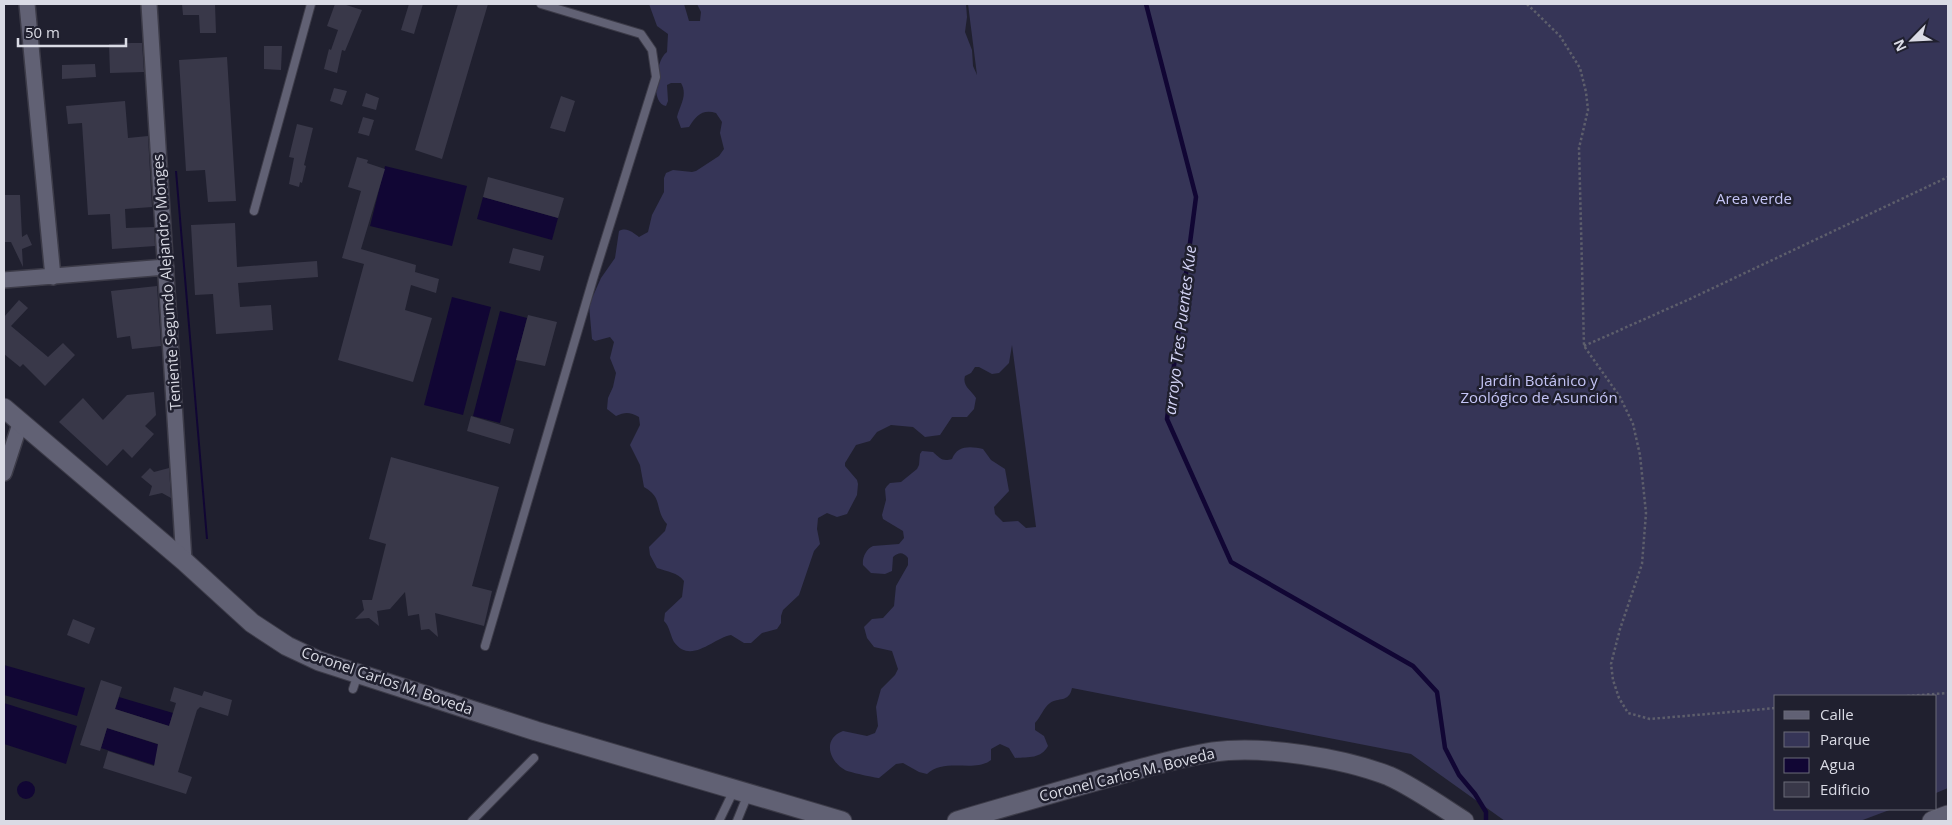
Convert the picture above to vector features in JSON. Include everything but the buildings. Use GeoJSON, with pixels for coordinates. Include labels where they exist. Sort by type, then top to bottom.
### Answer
{"type":"FeatureCollection","features":[{"type":"Feature","properties":{"kind":"street"},"geometry":{"type":"LineString","coordinates":[[28,4],[53,277]]}},
{"type":"Feature","properties":{"kind":"street","name":"Teniente Segundo Alejandro Monges"},"geometry":{"type":"LineString","coordinates":[[149,4],[184,561]]}},
{"type":"Feature","properties":{"kind":"street"},"geometry":{"type":"LineString","coordinates":[[4,280],[166,267]]}},
{"type":"Feature","properties":{"kind":"street","name":"Coronel Carlos M. Boveda"},"geometry":{"type":"LineString","coordinates":[[4,408],[20,424],[184,561],[252,623],[287,646],[356,681],[536,731],[842,821]]}},
{"type":"Feature","properties":{"kind":"street"},"geometry":{"type":"LineString","coordinates":[[4,474],[20,424]]}},
{"type":"Feature","properties":{"kind":"street","name":"Coronel Carlos M. Boveda"},"geometry":{"type":"LineString","coordinates":[[957,821],[1194,755],[1251,750],[1354,764],[1391,777],[1441,814],[1464,821]]}},
{"type":"Feature","properties":{"kind":"street"},"geometry":{"type":"LineString","coordinates":[[1932,821],[1948,815]]}},
{"type":"Feature","properties":{"kind":"lane"},"geometry":{"type":"LineString","coordinates":[[254,211],[311,4]]}},
{"type":"Feature","properties":{"kind":"lane"},"geometry":{"type":"LineString","coordinates":[[485,646],[596,269],[656,76],[652,50],[641,34],[541,4]]}},
{"type":"Feature","properties":{"kind":"lane"},"geometry":{"type":"LineString","coordinates":[[472,821],[534,758]]}},
{"type":"Feature","properties":{"kind":"lane"},"geometry":{"type":"LineString","coordinates":[[719,821],[741,792]]}},
{"type":"Feature","properties":{"kind":"lane"},"geometry":{"type":"LineString","coordinates":[[737,821],[741,792]]}},
{"type":"Feature","properties":{"kind":"path"},"geometry":{"type":"LineString","coordinates":[[1527,4],[1560,36],[1580,68],[1588,110],[1579,148],[1584,346],[1620,396],[1633,424],[1640,455],[1646,514],[1642,564],[1620,629],[1611,664],[1613,680],[1619,698],[1628,713],[1650,719],[1774,708]]}},
{"type":"Feature","properties":{"kind":"path"},"geometry":{"type":"LineString","coordinates":[[1584,346],[1700,294],[1948,177]]}},
{"type":"Feature","properties":{"kind":"path"},"geometry":{"type":"LineString","coordinates":[[1921,695],[1948,693]]}},
{"type":"Feature","properties":{"kind":"green space","name":"Jardín Botánico y Zoológico de Asunción"},"geometry":{"type":"Polygon","coordinates":[[[649,4],[684,4],[689,21],[700,21],[701,12],[697,4],[966,4],[965,32],[972,50],[973,66],[977,75],[968,4],[1948,4],[1948,788],[1937,793],[1937,695],[1774,695],[1774,810],[1889,810],[1860,821],[1505,821],[1411,754],[1072,688],[1071,693],[1066,698],[1053,701],[1048,705],[1035,723],[1035,730],[1044,736],[1048,746],[1038,755],[1015,758],[1009,748],[1000,744],[991,749],[991,760],[984,764],[942,766],[927,774],[919,772],[903,763],[896,764],[879,778],[845,770],[839,766],[832,756],[830,744],[832,739],[843,731],[867,736],[875,733],[878,726],[876,707],[881,689],[895,675],[898,669],[892,651],[874,647],[867,638],[864,627],[872,619],[883,618],[894,606],[896,586],[908,565],[908,558],[901,553],[893,557],[892,571],[885,574],[871,573],[863,565],[865,554],[871,547],[899,544],[904,538],[903,531],[883,519],[882,515],[886,500],[885,489],[887,486],[890,483],[901,482],[917,469],[922,451],[933,452],[941,459],[946,460],[952,459],[954,454],[961,449],[974,447],[983,449],[991,460],[1005,469],[1009,491],[994,507],[995,514],[1003,522],[1018,521],[1026,528],[1036,527],[1012,345],[1009,363],[999,373],[992,374],[979,367],[975,367],[971,373],[965,376],[966,385],[976,398],[974,409],[967,417],[952,417],[940,435],[925,437],[913,427],[891,425],[877,432],[870,441],[856,445],[845,466],[857,480],[857,495],[847,514],[837,517],[827,513],[818,518],[817,529],[820,544],[814,551],[799,595],[783,610],[781,623],[777,629],[762,633],[751,643],[744,643],[731,635],[695,651],[681,648],[674,642],[664,621],[665,613],[682,597],[684,581],[675,574],[657,568],[650,555],[649,547],[665,531],[667,524],[663,519],[654,495],[644,487],[640,465],[630,445],[640,425],[639,417],[628,413],[616,416],[607,409],[608,398],[616,373],[610,358],[614,342],[610,337],[595,341],[592,339],[589,305],[601,278],[615,258],[619,231],[627,230],[639,237],[648,232],[652,215],[664,192],[666,173],[673,170],[696,171],[719,156],[724,149],[720,133],[722,122],[716,113],[707,112],[700,114],[689,127],[681,128],[677,117],[684,96],[681,83],[667,85],[668,101],[666,106],[657,97],[657,71],[663,56],[667,52],[668,34],[657,26],[649,4]]]}},
{"type":"Feature","properties":{"kind":"water"},"geometry":{"type":"Polygon","coordinates":[[[385,166],[467,186],[452,246],[370,226],[385,166]]]}},
{"type":"Feature","properties":{"kind":"water"},"geometry":{"type":"Polygon","coordinates":[[[175,171],[177,171],[208,539],[206,539],[175,171]]]}},
{"type":"Feature","properties":{"kind":"water"},"geometry":{"type":"Polygon","coordinates":[[[483,197],[558,218],[552,240],[477,219],[483,197]]]}},
{"type":"Feature","properties":{"kind":"water"},"geometry":{"type":"Polygon","coordinates":[[[452,297],[491,307],[463,415],[424,405],[452,297]]]}},
{"type":"Feature","properties":{"kind":"water"},"geometry":{"type":"Polygon","coordinates":[[[500,311],[527,318],[500,423],[473,416],[500,311]]]}},
{"type":"Feature","properties":{"kind":"water"},"geometry":{"type":"Polygon","coordinates":[[[4,665],[85,688],[77,716],[4,695],[4,665]]]}},
{"type":"Feature","properties":{"kind":"water"},"geometry":{"type":"Polygon","coordinates":[[[119,697],[173,713],[169,726],[115,709],[119,697]]]}},
{"type":"Feature","properties":{"kind":"water"},"geometry":{"type":"Polygon","coordinates":[[[4,703],[77,726],[66,764],[4,744],[4,703]]]}},
{"type":"Feature","properties":{"kind":"water"},"geometry":{"type":"Polygon","coordinates":[[[107,728],[163,746],[157,766],[101,748],[107,728]]]}},
{"type":"Feature","properties":{"kind":"water"},"geometry":{"type":"Polygon","coordinates":[[[26,781],[32,784],[35,790],[32,796],[26,799],[20,796],[17,790],[20,784],[26,781]]]}},
{"type":"Feature","properties":{"kind":"waterway","name":"arroyo Tres Puentes Kue"},"geometry":{"type":"LineString","coordinates":[[1146,4],[1196,197],[1167,419],[1231,562],[1413,666],[1437,692],[1445,748],[1459,775],[1475,794],[1486,812],[1486,821]]}},
{"type":"Feature","properties":{"kind":"park label","name":"Area verde"},"geometry":{"type":"Point","coordinates":[1754,199]}}]}
